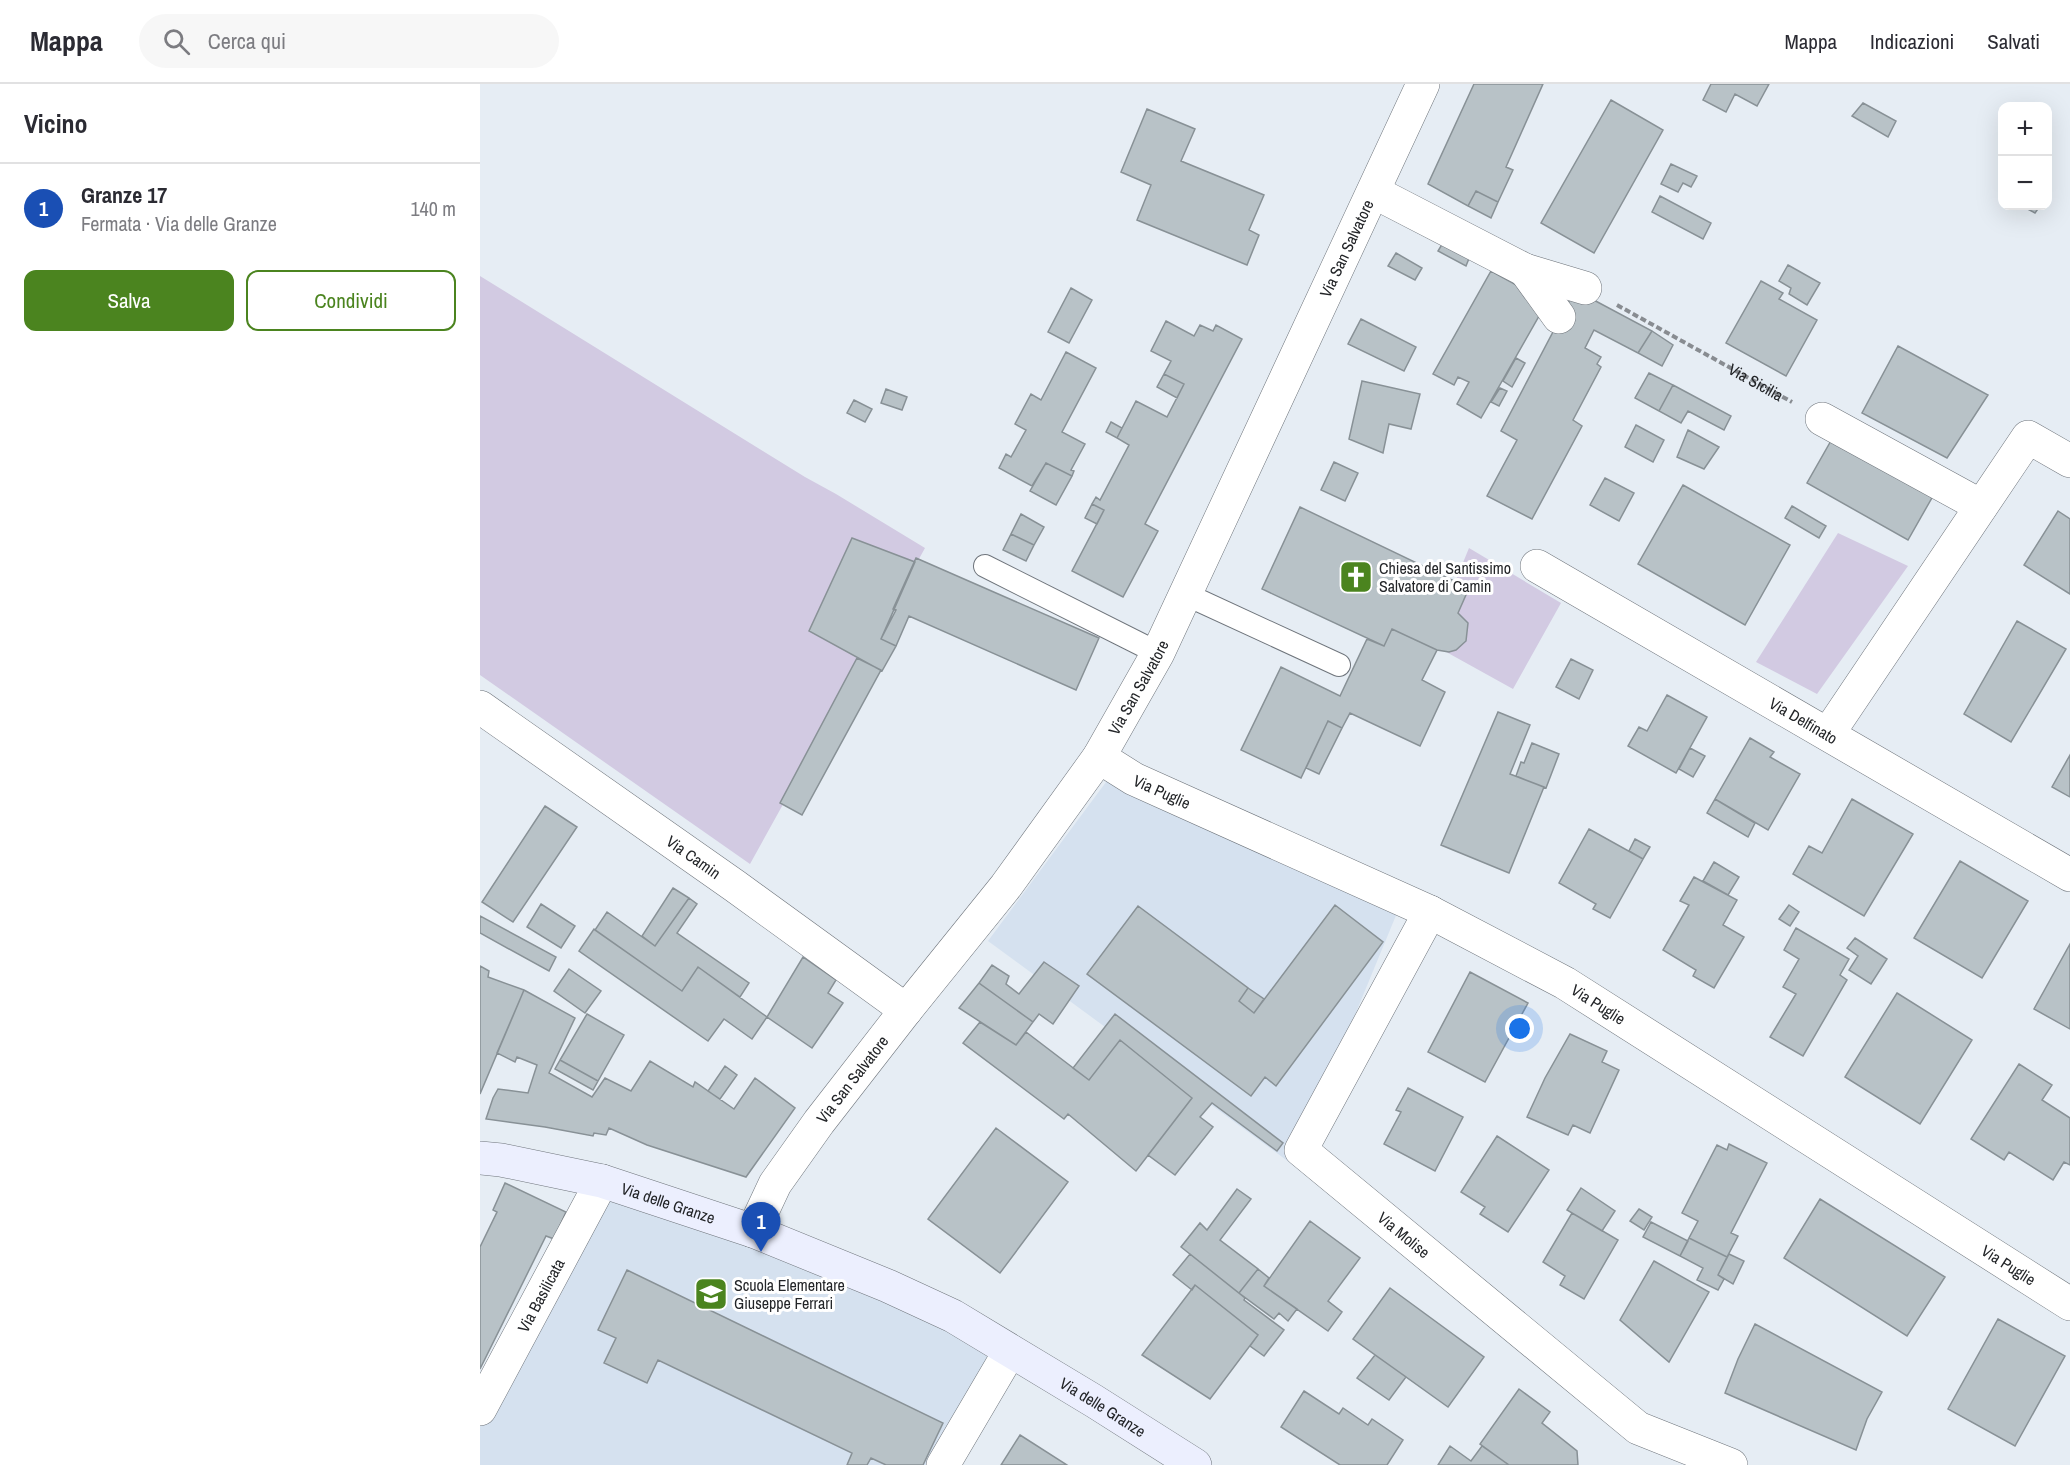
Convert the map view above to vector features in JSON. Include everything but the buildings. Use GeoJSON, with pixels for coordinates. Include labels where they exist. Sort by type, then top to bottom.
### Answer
{"type":"FeatureCollection","features":[{"type":"Feature","properties":{"kind":"street","name":"Via San Salvatore"},"geometry":{"type":"LineString","coordinates":[[753,1231],[775,1184],[819,1122],[1006,886],[1099,757],[1158,652],[1424,84]]}},
{"type":"Feature","properties":{"kind":"street"},"geometry":{"type":"LineString","coordinates":[[1374,192],[1525,270],[1585,288]]}},
{"type":"Feature","properties":{"kind":"street"},"geometry":{"type":"LineString","coordinates":[[1525,270],[1559,316]]}},
{"type":"Feature","properties":{"kind":"street"},"geometry":{"type":"LineString","coordinates":[[1822,419],[1981,507]]}},
{"type":"Feature","properties":{"kind":"street"},"geometry":{"type":"LineString","coordinates":[[1828,734],[2028,437],[2070,461]]}},
{"type":"Feature","properties":{"kind":"street","name":"Via Delfinato"},"geometry":{"type":"LineString","coordinates":[[1537,566],[2070,875]]}},
{"type":"Feature","properties":{"kind":"street","name":"Via Camin"},"geometry":{"type":"LineString","coordinates":[[480,707],[735,886],[906,1010]]}},
{"type":"Feature","properties":{"kind":"street","name":"Via Puglie"},"geometry":{"type":"LineString","coordinates":[[1099,757],[1134,779],[1430,912],[1565,983],[2067,1295]]}},
{"type":"Feature","properties":{"kind":"street","name":"Via Molise"},"geometry":{"type":"LineString","coordinates":[[1430,912],[1301,1150],[1638,1428],[1731,1465]]}},
{"type":"Feature","properties":{"kind":"street","name":"Via delle Granze"},"geometry":{"type":"LineString","coordinates":[[480,1158],[501,1160],[602,1181],[753,1231],[888,1286],[953,1316],[1195,1465]]}},
{"type":"Feature","properties":{"kind":"street","name":"Via Basilicata"},"geometry":{"type":"LineString","coordinates":[[480,1410],[602,1181]]}},
{"type":"Feature","properties":{"kind":"street"},"geometry":{"type":"LineString","coordinates":[[943,1465],[1010,1351]]}},
{"type":"Feature","properties":{"kind":"lane"},"geometry":{"type":"LineString","coordinates":[[985,566],[1158,652]]}},
{"type":"Feature","properties":{"kind":"lane"},"geometry":{"type":"LineString","coordinates":[[1185,594],[1339,665]]}},
{"type":"Feature","properties":{"kind":"path","name":"Via Sicilia"},"geometry":{"type":"LineString","coordinates":[[1585,288],[1822,419]]}},
{"type":"Feature","properties":{"kind":"shaded area"},"geometry":{"type":"Polygon","coordinates":[[[480,276],[805,477],[925,548],[750,864],[480,675],[480,276]]]}},
{"type":"Feature","properties":{"kind":"shaded area"},"geometry":{"type":"Polygon","coordinates":[[[1838,533],[1908,566],[1817,694],[1756,662],[1838,533]]]}},
{"type":"Feature","properties":{"kind":"shaded area"},"geometry":{"type":"Polygon","coordinates":[[[1469,548],[1561,603],[1513,689],[1430,643],[1469,548]]]}},
{"type":"Feature","properties":{"kind":"shaded area"},"geometry":{"type":"Polygon","coordinates":[[[1112,774],[1397,913],[1293,1165],[988,941],[1112,774]]]}},
{"type":"Feature","properties":{"kind":"shaded area","name":"Scuola Elementare Giuseppe Ferrari"},"geometry":{"type":"Polygon","coordinates":[[[602,1182],[755,1233],[1000,1354],[937,1465],[480,1465],[480,1418],[602,1182]]]}},
{"type":"Feature","properties":{"kind":"place","name":"Chiesa del Santissimo Salvatore di Camin"},"geometry":{"type":"Point","coordinates":[1356,577]}},
{"type":"Feature","properties":{"kind":"place","name":"Granze 17"},"geometry":{"type":"Point","coordinates":[761,1252]}},
{"type":"Feature","properties":{"kind":"place","name":"Scuola Elementare Giuseppe Ferrari"},"geometry":{"type":"Point","coordinates":[711,1294]}}]}
